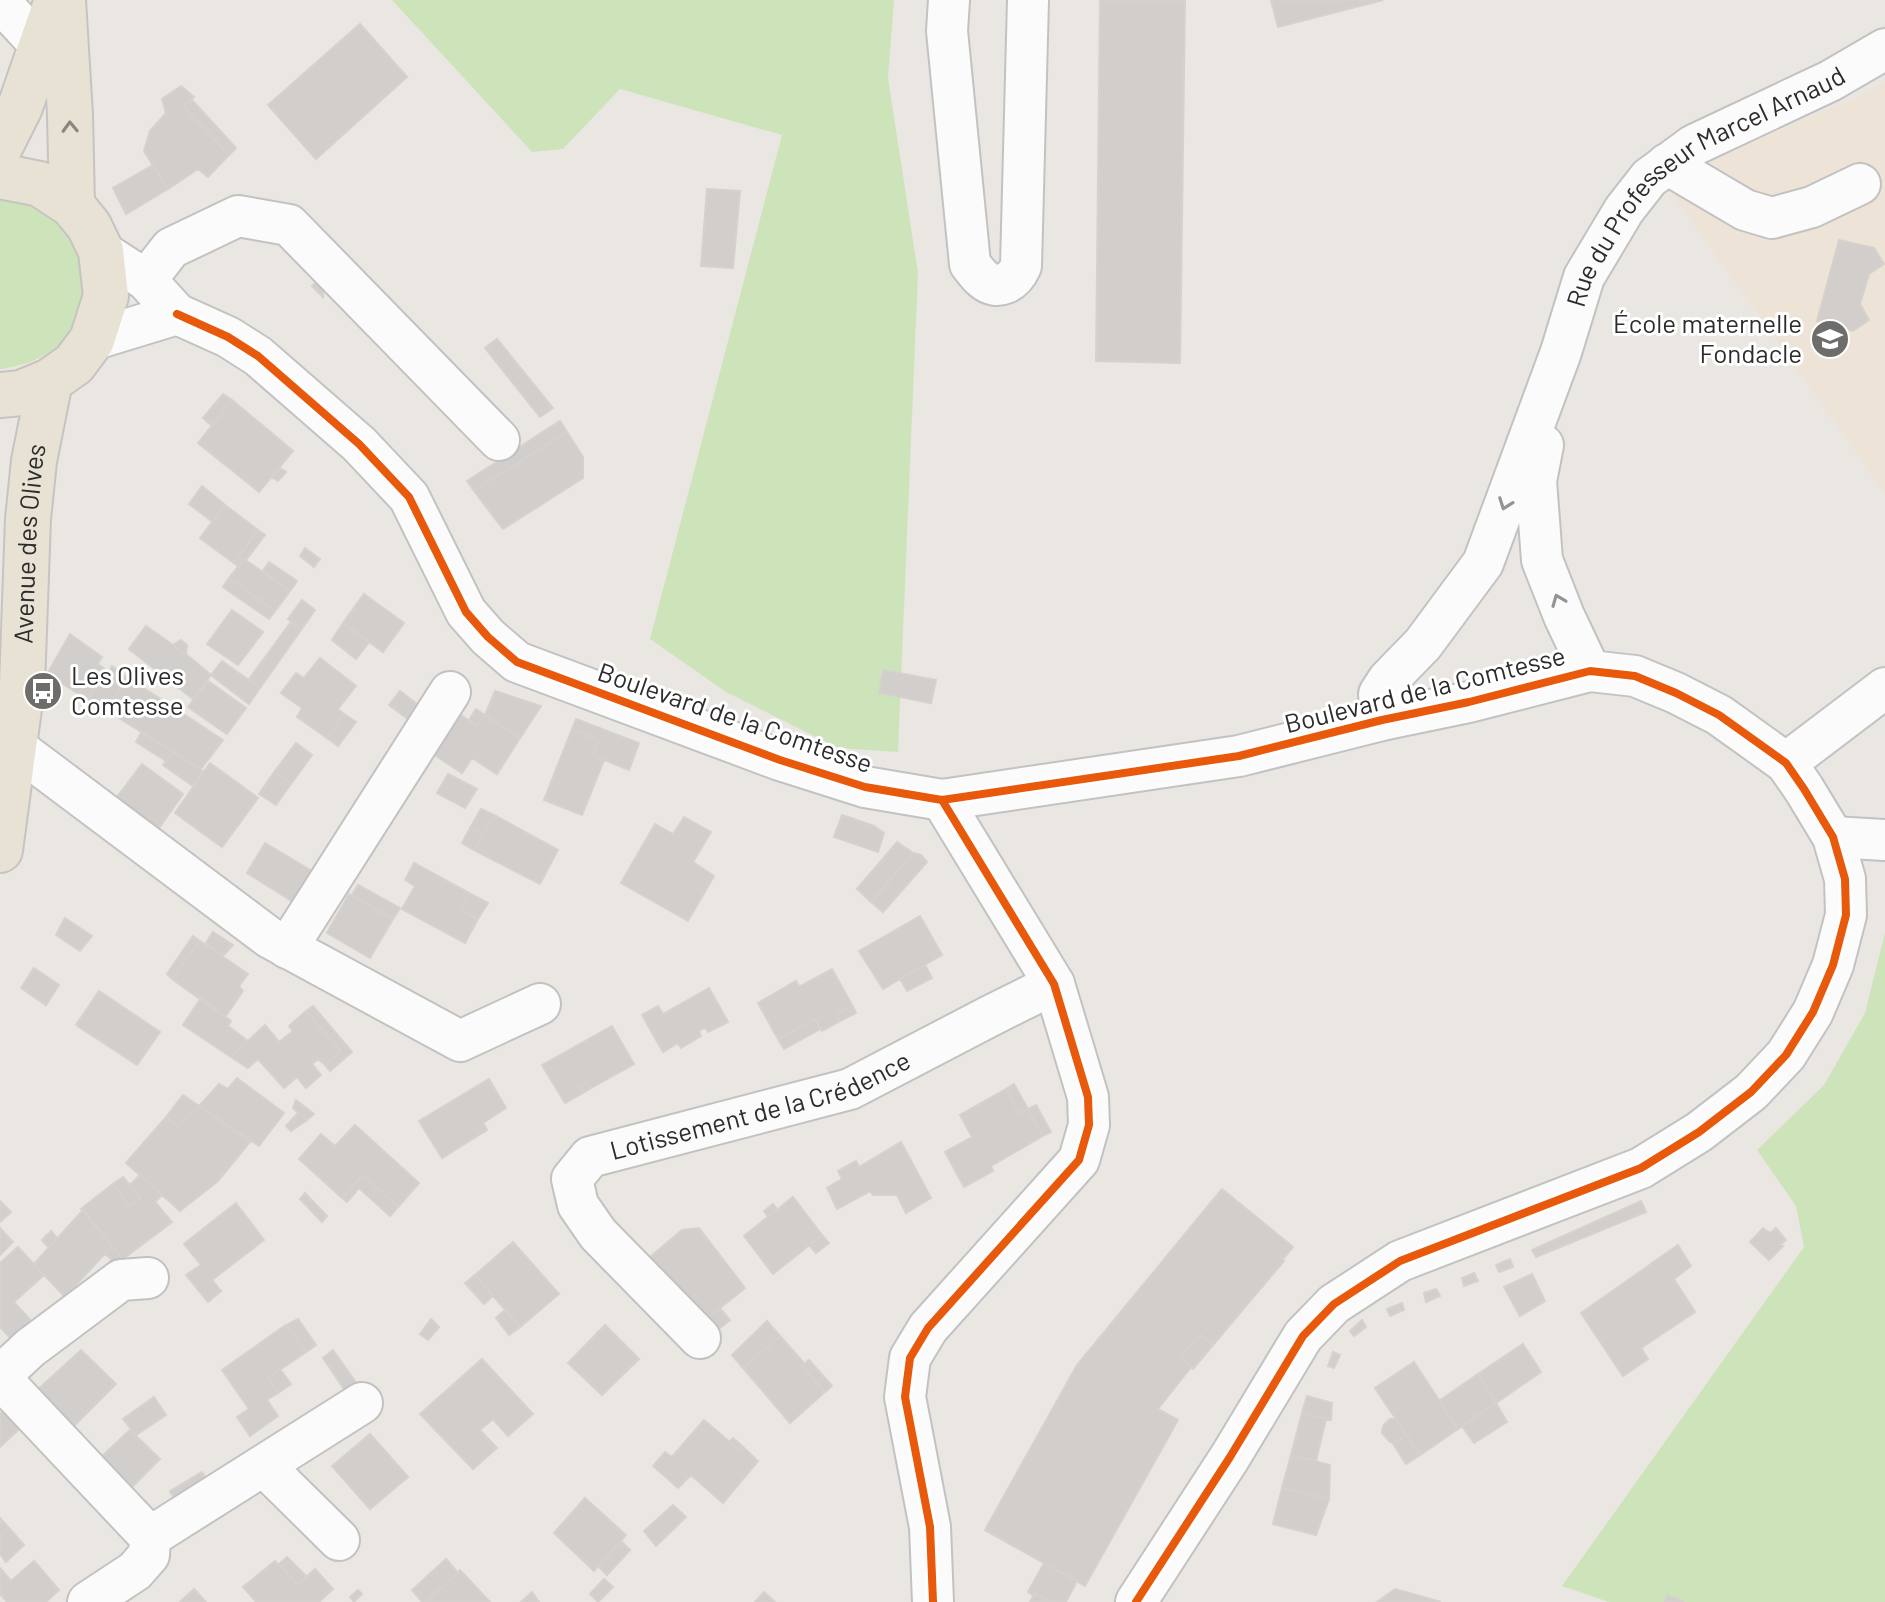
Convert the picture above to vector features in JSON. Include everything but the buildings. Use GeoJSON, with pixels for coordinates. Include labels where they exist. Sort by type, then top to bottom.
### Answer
{"type":"FeatureCollection","features":[{"type":"Feature","properties":{"kind":"main road"},"geometry":{"type":"LineString","coordinates":[[0,147],[20,107],[60,0]]}},
{"type":"Feature","properties":{"kind":"main road"},"geometry":{"type":"LineString","coordinates":[[60,0],[70,115],[72,205]]}},
{"type":"Feature","properties":{"kind":"main road"},"geometry":{"type":"LineString","coordinates":[[0,176],[40,184],[72,205],[89,226],[101,251],[106,296],[92,340],[74,364],[50,381],[21,393],[0,395]]}},
{"type":"Feature","properties":{"kind":"main road","name":"Avenue des Olives"},"geometry":{"type":"LineString","coordinates":[[0,850],[3,800],[14,746],[11,674],[34,461],[50,381]]}},
{"type":"Feature","properties":{"kind":"street"},"geometry":{"type":"LineString","coordinates":[[949,0],[947,31],[970,264],[985,282],[1003,285],[1016,278],[1021,266],[1028,0]]}},
{"type":"Feature","properties":{"kind":"street"},"geometry":{"type":"LineString","coordinates":[[0,2],[42,47]]}},
{"type":"Feature","properties":{"kind":"street","name":"Rue du Professeur Marcel Arnaud"},"geometry":{"type":"LineString","coordinates":[[1382,720],[1379,694],[1388,680],[1423,644],[1483,563],[1561,352],[1584,277],[1624,210],[1649,178],[1694,145],[1830,81],[1885,49]]}},
{"type":"Feature","properties":{"kind":"street"},"geometry":{"type":"LineString","coordinates":[[1667,164],[1745,210],[1772,218],[1812,207],[1860,184]]}},
{"type":"Feature","properties":{"kind":"street"},"geometry":{"type":"LineString","coordinates":[[146,280],[171,248],[238,216],[289,225],[499,440]]}},
{"type":"Feature","properties":{"kind":"street","name":"Boulevard de la Comtesse"},"geometry":{"type":"LineString","coordinates":[[101,251],[146,280],[177,314],[228,337],[258,356],[359,444],[409,497],[466,612],[488,637],[517,662],[865,787],[942,800],[1239,756],[1590,671],[1635,676],[1676,693],[1719,715],[1786,763],[1833,837],[1845,879],[1846,915],[1828,977],[1813,1012],[1786,1055],[1751,1092],[1699,1132],[1641,1168],[1400,1261],[1334,1304],[1303,1336],[1230,1457],[1136,1602]]}},
{"type":"Feature","properties":{"kind":"street"},"geometry":{"type":"LineString","coordinates":[[92,340],[177,314]]}},
{"type":"Feature","properties":{"kind":"street","name":"Rue du Professeur Marcel Arnaud"},"geometry":{"type":"LineString","coordinates":[[1561,352],[1536,481],[1542,560],[1590,671]]}},
{"type":"Feature","properties":{"kind":"street"},"geometry":{"type":"LineString","coordinates":[[1786,763],[1885,688]]}},
{"type":"Feature","properties":{"kind":"street"},"geometry":{"type":"LineString","coordinates":[[287,948],[450,692]]}},
{"type":"Feature","properties":{"kind":"street"},"geometry":{"type":"LineString","coordinates":[[14,746],[270,938],[460,1041],[540,1004]]}},
{"type":"Feature","properties":{"kind":"street"},"geometry":{"type":"LineString","coordinates":[[933,1602],[930,1527],[905,1397],[910,1358],[928,1328],[1079,1160],[1089,1125],[1088,1097],[1054,984],[942,800]]}},
{"type":"Feature","properties":{"kind":"street"},"geometry":{"type":"LineString","coordinates":[[1833,837],[1885,840]]}},
{"type":"Feature","properties":{"kind":"street","name":"Lotissement de la Crédence"},"geometry":{"type":"LineString","coordinates":[[700,1338],[598,1234],[578,1205],[572,1179],[590,1157],[850,1089],[1054,984]]}},
{"type":"Feature","properties":{"kind":"street"},"geometry":{"type":"LineString","coordinates":[[88,1602],[135,1571],[149,1555],[150,1537],[0,1377],[30,1348],[121,1280],[148,1278]]}},
{"type":"Feature","properties":{"kind":"street"},"geometry":{"type":"LineString","coordinates":[[150,1537],[362,1403]]}},
{"type":"Feature","properties":{"kind":"street"},"geometry":{"type":"LineString","coordinates":[[264,1466],[339,1540]]}},
{"type":"Feature","properties":{"kind":"shaded area","name":"École maternelle Fondacle"},"geometry":{"type":"Polygon","coordinates":[[[1885,81],[1885,493],[1665,184],[1788,126],[1859,97],[1885,81]]]}},
{"type":"Feature","properties":{"kind":"green space"},"geometry":{"type":"Polygon","coordinates":[[[392,0],[894,0],[888,78],[918,273],[898,752],[838,748],[726,692],[650,639],[782,135],[620,89],[563,149],[532,152],[392,0]]]}},
{"type":"Feature","properties":{"kind":"green space"},"geometry":{"type":"Polygon","coordinates":[[[0,197],[31,202],[49,212],[64,226],[82,264],[84,284],[82,305],[75,324],[63,341],[34,360],[2,369],[0,369],[0,197]]]}},
{"type":"Feature","properties":{"kind":"green space"},"geometry":{"type":"Polygon","coordinates":[[[1885,933],[1885,1602],[1609,1602],[1562,1586],[1804,1247],[1796,1206],[1757,1150],[1824,1085],[1865,1013],[1885,933]]]}},
{"type":"Feature","properties":{"kind":"cycle path"},"geometry":{"type":"LineString","coordinates":[[177,314],[228,337],[258,356],[359,444],[409,497],[466,612],[488,637],[517,662],[780,760],[865,787],[942,800],[1239,756],[1590,671],[1635,676],[1676,693],[1719,715],[1786,763],[1833,837],[1845,879],[1846,915],[1833,965],[1813,1012],[1786,1055],[1751,1092],[1699,1132],[1641,1168],[1400,1261],[1334,1304],[1303,1336],[1230,1457],[1136,1602]]}},
{"type":"Feature","properties":{"kind":"cycle path"},"geometry":{"type":"LineString","coordinates":[[933,1602],[930,1527],[905,1397],[910,1358],[928,1328],[1079,1160],[1089,1125],[1088,1097],[1054,984],[942,800]]}},
{"type":"Feature","properties":{"kind":"place","name":"École maternelle Fondacle"},"geometry":{"type":"Point","coordinates":[1830,339]}},
{"type":"Feature","properties":{"kind":"place","name":"Les Olives Comtesse"},"geometry":{"type":"Point","coordinates":[43,691]}}]}
